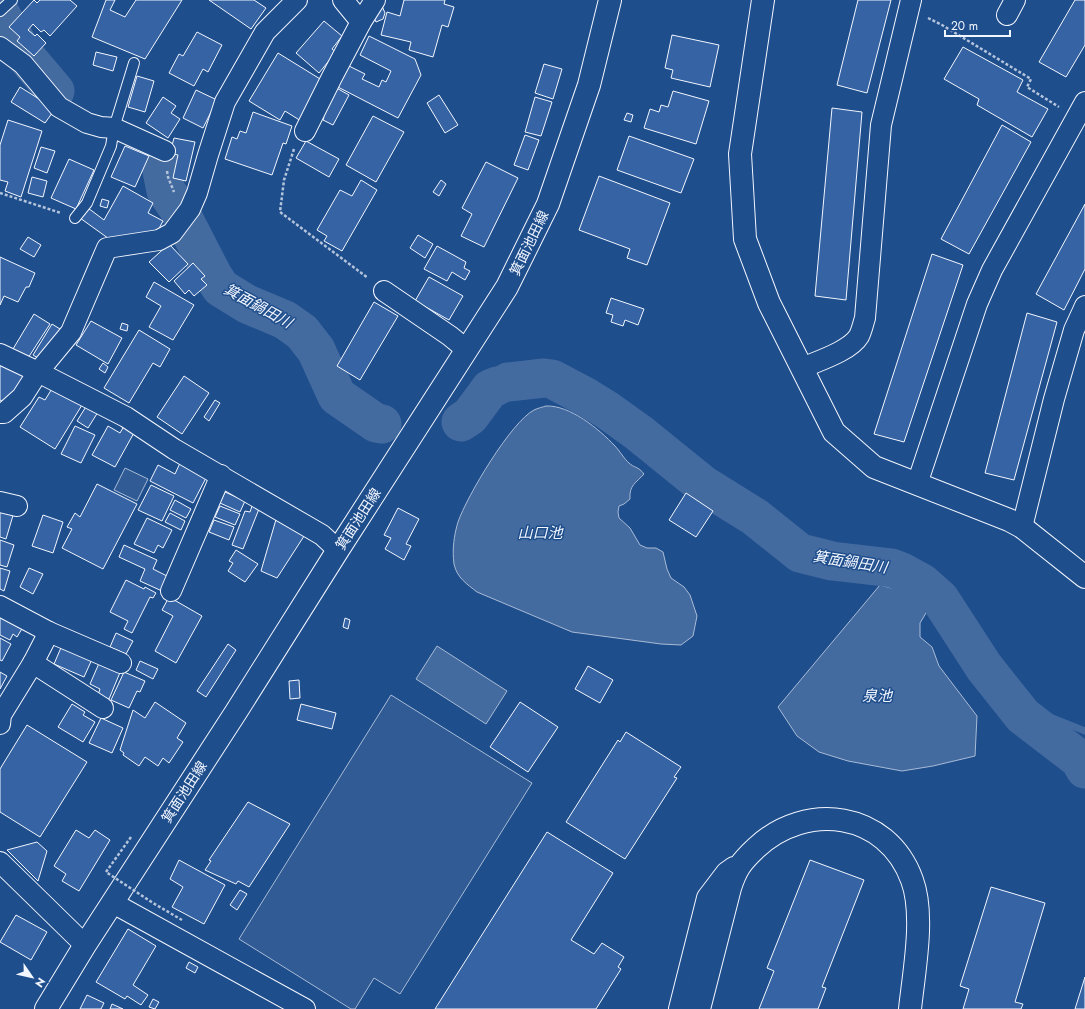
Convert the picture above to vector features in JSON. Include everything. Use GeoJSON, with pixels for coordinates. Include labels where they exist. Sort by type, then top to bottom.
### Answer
{"type":"FeatureCollection","features":[{"type":"Feature","properties":{"kind":"street"},"geometry":{"type":"LineString","coordinates":[[0,413],[4,413],[22,397],[38,372],[71,332],[107,248],[160,240],[172,233],[185,215],[197,194],[208,155],[226,102],[265,32],[297,0]]}},
{"type":"Feature","properties":{"kind":"street"},"geometry":{"type":"LineString","coordinates":[[343,0],[361,22]]}},
{"type":"Feature","properties":{"kind":"street"},"geometry":{"type":"LineString","coordinates":[[305,131],[361,22],[375,0]]}},
{"type":"Feature","properties":{"kind":"street","name":"箕面池田線"},"geometry":{"type":"LineString","coordinates":[[46,1009],[507,287],[548,204],[589,85],[610,0]]}},
{"type":"Feature","properties":{"kind":"street"},"geometry":{"type":"LineString","coordinates":[[763,0],[740,154],[744,239],[769,303],[834,432],[874,467],[1009,520],[1022,527],[1085,577]]}},
{"type":"Feature","properties":{"kind":"street"},"geometry":{"type":"LineString","coordinates":[[802,368],[845,349],[858,338],[862,330],[881,124],[911,0]]}},
{"type":"Feature","properties":{"kind":"street"},"geometry":{"type":"LineString","coordinates":[[0,47],[23,64],[59,107],[87,123],[101,128],[114,128],[166,151]]}},
{"type":"Feature","properties":{"kind":"street"},"geometry":{"type":"LineString","coordinates":[[917,484],[977,304],[992,270],[1081,110]]}},
{"type":"Feature","properties":{"kind":"street"},"geometry":{"type":"LineString","coordinates":[[384,291],[450,336],[467,350]]}},
{"type":"Feature","properties":{"kind":"street"},"geometry":{"type":"LineString","coordinates":[[1022,527],[1056,391],[1074,330],[1085,306]]}},
{"type":"Feature","properties":{"kind":"street"},"geometry":{"type":"LineString","coordinates":[[0,354],[126,417],[174,449],[322,535],[338,550]]}},
{"type":"Feature","properties":{"kind":"street"},"geometry":{"type":"LineString","coordinates":[[170,591],[221,475]]}},
{"type":"Feature","properties":{"kind":"street"},"geometry":{"type":"LineString","coordinates":[[0,606],[49,632],[121,663]]}},
{"type":"Feature","properties":{"kind":"street"},"geometry":{"type":"LineString","coordinates":[[0,724],[1,715],[33,663],[49,632]]}},
{"type":"Feature","properties":{"kind":"street"},"geometry":{"type":"LineString","coordinates":[[33,663],[103,708]]}},
{"type":"Feature","properties":{"kind":"street"},"geometry":{"type":"LineString","coordinates":[[680,1009],[708,898],[727,873],[740,864],[771,835],[804,821],[826,818],[863,826],[885,839],[904,862],[912,879],[916,892],[919,924],[910,1009]]}},
{"type":"Feature","properties":{"kind":"street"},"geometry":{"type":"LineString","coordinates":[[699,1009],[730,888],[734,874],[740,864]]}},
{"type":"Feature","properties":{"kind":"street"},"geometry":{"type":"LineString","coordinates":[[1,866],[85,946]]}},
{"type":"Feature","properties":{"kind":"street"},"geometry":{"type":"LineString","coordinates":[[113,903],[305,1009]]}},
{"type":"Feature","properties":{"kind":"lane"},"geometry":{"type":"LineString","coordinates":[[75,218],[87,203],[111,146],[114,128],[134,63]]}},
{"type":"Feature","properties":{"kind":"path"},"geometry":{"type":"LineString","coordinates":[[926,17],[942,25],[1031,79],[1027,87],[1081,110]]}},
{"type":"Feature","properties":{"kind":"path"},"geometry":{"type":"LineString","coordinates":[[305,131],[294,147],[284,180],[280,212],[348,262],[384,291]]}},
{"type":"Feature","properties":{"kind":"path"},"geometry":{"type":"LineString","coordinates":[[166,151],[168,177],[185,215]]}},
{"type":"Feature","properties":{"kind":"path"},"geometry":{"type":"LineString","coordinates":[[0,193],[75,218]]}},
{"type":"Feature","properties":{"kind":"path"},"geometry":{"type":"LineString","coordinates":[[131,837],[106,872],[182,920]]}},
{"type":"Feature","properties":{"kind":"shaded area"},"geometry":{"type":"Polygon","coordinates":[[[125,468],[148,479],[137,501],[114,490],[125,468]]]}},
{"type":"Feature","properties":{"kind":"shaded area"},"geometry":{"type":"Polygon","coordinates":[[[391,695],[532,783],[400,994],[374,978],[355,1009],[351,1009],[239,939],[391,695]]]}},
{"type":"Feature","properties":{"kind":"water","name":"山口池"},"geometry":{"type":"Polygon","coordinates":[[[546,406],[565,409],[584,419],[617,448],[627,462],[644,474],[632,487],[630,499],[619,506],[619,518],[630,528],[640,545],[647,548],[656,548],[663,552],[671,578],[684,587],[690,595],[697,616],[693,636],[681,645],[661,644],[572,632],[477,592],[457,573],[453,559],[454,537],[458,522],[470,495],[502,444],[524,417],[534,410],[546,406]]]}},
{"type":"Feature","properties":{"kind":"water","name":"泉池"},"geometry":{"type":"Polygon","coordinates":[[[880,585],[910,593],[929,608],[920,623],[920,637],[932,647],[939,666],[977,716],[975,756],[933,766],[902,771],[848,761],[819,752],[797,736],[778,707],[880,585]]]}},
{"type":"Feature","properties":{"kind":"water"},"geometry":{"type":"Polygon","coordinates":[[[437,646],[507,691],[486,724],[416,679],[437,646]]]}},
{"type":"Feature","properties":{"kind":"building"},"geometry":{"type":"Polygon","coordinates":[[[34,0],[37,3],[40,0],[70,0],[77,6],[50,36],[44,30],[41,32],[33,24],[28,30],[35,36],[37,34],[46,43],[34,56],[17,41],[20,37],[9,27],[34,0]]]}},
{"type":"Feature","properties":{"kind":"building"},"geometry":{"type":"Polygon","coordinates":[[[106,0],[115,0],[110,10],[125,17],[136,0],[182,0],[145,59],[92,37],[106,0]]]}},
{"type":"Feature","properties":{"kind":"building"},"geometry":{"type":"Polygon","coordinates":[[[209,0],[254,0],[266,8],[251,29],[209,0]]]}},
{"type":"Feature","properties":{"kind":"building"},"geometry":{"type":"Polygon","coordinates":[[[404,0],[445,0],[444,4],[454,7],[448,27],[442,25],[433,57],[409,50],[411,42],[381,35],[387,12],[400,16],[404,0]]]}},
{"type":"Feature","properties":{"kind":"building"},"geometry":{"type":"Polygon","coordinates":[[[858,0],[891,0],[867,93],[837,85],[858,0]]]}},
{"type":"Feature","properties":{"kind":"building"},"geometry":{"type":"Polygon","coordinates":[[[1075,0],[1085,0],[1085,45],[1066,77],[1039,62],[1075,0]]]}},
{"type":"Feature","properties":{"kind":"building"},"geometry":{"type":"Polygon","coordinates":[[[382,6],[385,13],[383,19],[376,22],[371,11],[382,6]]]}},
{"type":"Feature","properties":{"kind":"building"},"geometry":{"type":"Polygon","coordinates":[[[324,21],[342,36],[332,49],[336,52],[319,73],[296,53],[324,21]]]}},
{"type":"Feature","properties":{"kind":"building"},"geometry":{"type":"Polygon","coordinates":[[[197,32],[222,45],[208,72],[203,69],[194,86],[169,73],[179,54],[183,56],[197,32]]]}},
{"type":"Feature","properties":{"kind":"building"},"geometry":{"type":"Polygon","coordinates":[[[672,35],[719,45],[710,87],[671,78],[673,70],[665,68],[672,35]]]}},
{"type":"Feature","properties":{"kind":"building"},"geometry":{"type":"Polygon","coordinates":[[[369,36],[415,59],[421,75],[398,118],[334,85],[345,64],[365,74],[362,79],[379,87],[382,80],[386,82],[391,71],[360,55],[369,36]]]}},
{"type":"Feature","properties":{"kind":"building"},"geometry":{"type":"Polygon","coordinates":[[[963,47],[1023,80],[1017,92],[1048,109],[1032,137],[977,105],[979,99],[944,79],[963,47]]]}},
{"type":"Feature","properties":{"kind":"building"},"geometry":{"type":"Polygon","coordinates":[[[96,52],[117,57],[113,71],[93,65],[96,52]]]}},
{"type":"Feature","properties":{"kind":"building"},"geometry":{"type":"Polygon","coordinates":[[[278,53],[325,82],[301,121],[285,111],[280,120],[249,101],[278,53]]]}},
{"type":"Feature","properties":{"kind":"building"},"geometry":{"type":"Polygon","coordinates":[[[544,64],[562,69],[553,99],[535,93],[544,64]]]}},
{"type":"Feature","properties":{"kind":"building"},"geometry":{"type":"Polygon","coordinates":[[[137,76],[154,81],[145,112],[128,107],[137,76]]]}},
{"type":"Feature","properties":{"kind":"building"},"geometry":{"type":"Polygon","coordinates":[[[333,86],[349,95],[333,125],[323,120],[324,117],[318,114],[333,86]]]}},
{"type":"Feature","properties":{"kind":"building"},"geometry":{"type":"Polygon","coordinates":[[[20,87],[55,109],[45,123],[11,102],[20,87]]]}},
{"type":"Feature","properties":{"kind":"building"},"geometry":{"type":"Polygon","coordinates":[[[196,90],[217,100],[203,128],[183,118],[196,90]]]}},
{"type":"Feature","properties":{"kind":"building"},"geometry":{"type":"Polygon","coordinates":[[[673,91],[709,101],[696,144],[644,128],[650,109],[659,112],[661,105],[668,107],[673,91]]]}},
{"type":"Feature","properties":{"kind":"building"},"geometry":{"type":"Polygon","coordinates":[[[439,95],[458,125],[445,133],[427,103],[439,95]]]}},
{"type":"Feature","properties":{"kind":"building"},"geometry":{"type":"Polygon","coordinates":[[[163,97],[176,106],[171,113],[180,119],[168,138],[146,123],[163,97]]]}},
{"type":"Feature","properties":{"kind":"building"},"geometry":{"type":"Polygon","coordinates":[[[535,97],[552,102],[541,136],[525,132],[535,97]]]}},
{"type":"Feature","properties":{"kind":"building"},"geometry":{"type":"Polygon","coordinates":[[[832,108],[862,112],[846,300],[815,296],[832,108]]]}},
{"type":"Feature","properties":{"kind":"building"},"geometry":{"type":"Polygon","coordinates":[[[253,112],[292,126],[286,144],[283,143],[272,175],[225,159],[232,137],[237,139],[240,131],[246,133],[253,112]]]}},
{"type":"Feature","properties":{"kind":"building"},"geometry":{"type":"Polygon","coordinates":[[[627,113],[633,115],[631,122],[624,120],[627,113]]]}},
{"type":"Feature","properties":{"kind":"building"},"geometry":{"type":"Polygon","coordinates":[[[373,116],[404,132],[376,182],[346,165],[373,116]]]}},
{"type":"Feature","properties":{"kind":"building"},"geometry":{"type":"Polygon","coordinates":[[[8,120],[42,131],[21,197],[5,191],[8,182],[0,180],[0,145],[8,120]]]}},
{"type":"Feature","properties":{"kind":"building"},"geometry":{"type":"Polygon","coordinates":[[[1002,125],[1031,142],[969,254],[941,239],[1002,125]]]}},
{"type":"Feature","properties":{"kind":"building"},"geometry":{"type":"Polygon","coordinates":[[[525,135],[539,140],[528,170],[514,165],[525,135]]]}},
{"type":"Feature","properties":{"kind":"building"},"geometry":{"type":"Polygon","coordinates":[[[629,136],[694,159],[681,193],[617,170],[629,136]]]}},
{"type":"Feature","properties":{"kind":"building"},"geometry":{"type":"Polygon","coordinates":[[[174,138],[195,142],[186,181],[173,178],[178,155],[170,153],[174,138]]]}},
{"type":"Feature","properties":{"kind":"building"},"geometry":{"type":"Polygon","coordinates":[[[306,141],[339,159],[329,177],[296,158],[306,141]]]}},
{"type":"Feature","properties":{"kind":"building"},"geometry":{"type":"Polygon","coordinates":[[[125,146],[149,156],[135,187],[111,177],[125,146]]]}},
{"type":"Feature","properties":{"kind":"building"},"geometry":{"type":"Polygon","coordinates":[[[41,147],[55,151],[47,173],[34,168],[41,147]]]}},
{"type":"Feature","properties":{"kind":"building"},"geometry":{"type":"Polygon","coordinates":[[[69,159],[94,170],[76,209],[51,198],[69,159]]]}},
{"type":"Feature","properties":{"kind":"building"},"geometry":{"type":"Polygon","coordinates":[[[486,162],[518,178],[484,247],[461,236],[472,214],[462,208],[486,162]]]}},
{"type":"Feature","properties":{"kind":"building"},"geometry":{"type":"Polygon","coordinates":[[[599,176],[670,203],[647,265],[627,258],[630,249],[579,230],[599,176]]]}},
{"type":"Feature","properties":{"kind":"building"},"geometry":{"type":"Polygon","coordinates":[[[32,177],[47,181],[43,197],[28,193],[32,177]]]}},
{"type":"Feature","properties":{"kind":"building"},"geometry":{"type":"Polygon","coordinates":[[[361,180],[377,190],[342,251],[324,241],[327,236],[317,230],[340,190],[352,196],[361,180]]]}},
{"type":"Feature","properties":{"kind":"building"},"geometry":{"type":"Polygon","coordinates":[[[441,180],[446,184],[439,196],[433,192],[441,180]]]}},
{"type":"Feature","properties":{"kind":"building"},"geometry":{"type":"Polygon","coordinates":[[[123,186],[153,203],[148,213],[163,221],[156,234],[112,241],[80,218],[88,208],[104,220],[123,186]]]}},
{"type":"Feature","properties":{"kind":"building"},"geometry":{"type":"Polygon","coordinates":[[[102,199],[109,201],[107,208],[100,206],[102,199]]]}},
{"type":"Feature","properties":{"kind":"building"},"geometry":{"type":"Polygon","coordinates":[[[1085,204],[1085,269],[1064,310],[1036,294],[1085,204]]]}},
{"type":"Feature","properties":{"kind":"building"},"geometry":{"type":"Polygon","coordinates":[[[418,235],[433,244],[425,258],[410,248],[418,235]]]}},
{"type":"Feature","properties":{"kind":"building"},"geometry":{"type":"Polygon","coordinates":[[[28,237],[41,245],[34,257],[20,249],[28,237]]]}},
{"type":"Feature","properties":{"kind":"building"},"geometry":{"type":"Polygon","coordinates":[[[169,244],[188,264],[169,282],[149,262],[169,244]]]}},
{"type":"Feature","properties":{"kind":"building"},"geometry":{"type":"Polygon","coordinates":[[[437,246],[466,262],[464,268],[470,271],[465,280],[452,272],[447,281],[424,269],[437,246]]]}},
{"type":"Feature","properties":{"kind":"building"},"geometry":{"type":"Polygon","coordinates":[[[932,254],[963,265],[904,442],[874,434],[932,254]]]}},
{"type":"Feature","properties":{"kind":"building"},"geometry":{"type":"Polygon","coordinates":[[[0,257],[35,273],[29,287],[26,287],[18,302],[4,296],[0,305],[0,257]]]}},
{"type":"Feature","properties":{"kind":"building"},"geometry":{"type":"Polygon","coordinates":[[[193,263],[205,276],[201,279],[207,285],[194,296],[189,290],[185,294],[174,281],[193,263]]]}},
{"type":"Feature","properties":{"kind":"building"},"geometry":{"type":"Polygon","coordinates":[[[429,277],[463,296],[449,320],[415,301],[429,277]]]}},
{"type":"Feature","properties":{"kind":"building"},"geometry":{"type":"Polygon","coordinates":[[[154,282],[194,305],[173,340],[149,327],[161,306],[146,297],[154,282]]]}},
{"type":"Feature","properties":{"kind":"building"},"geometry":{"type":"Polygon","coordinates":[[[611,298],[644,309],[638,325],[625,320],[623,326],[611,322],[613,315],[606,313],[611,298]]]}},
{"type":"Feature","properties":{"kind":"building"},"geometry":{"type":"Polygon","coordinates":[[[374,302],[398,316],[360,380],[337,366],[374,302]]]}},
{"type":"Feature","properties":{"kind":"building"},"geometry":{"type":"Polygon","coordinates":[[[1027,313],[1057,322],[1014,480],[985,473],[1027,313]]]}},
{"type":"Feature","properties":{"kind":"building"},"geometry":{"type":"Polygon","coordinates":[[[34,314],[50,324],[28,358],[13,349],[34,314]]]}},
{"type":"Feature","properties":{"kind":"building"},"geometry":{"type":"Polygon","coordinates":[[[91,321],[122,338],[108,364],[76,345],[91,321]]]}},
{"type":"Feature","properties":{"kind":"building"},"geometry":{"type":"Polygon","coordinates":[[[122,323],[128,325],[127,331],[120,329],[122,323]]]}},
{"type":"Feature","properties":{"kind":"building"},"geometry":{"type":"Polygon","coordinates":[[[52,324],[60,329],[41,360],[33,355],[52,324]]]}},
{"type":"Feature","properties":{"kind":"building"},"geometry":{"type":"Polygon","coordinates":[[[139,330],[170,349],[160,367],[153,363],[129,403],[104,388],[139,330]]]}},
{"type":"Feature","properties":{"kind":"building"},"geometry":{"type":"Polygon","coordinates":[[[0,359],[25,374],[6,404],[0,400],[0,359]]]}},
{"type":"Feature","properties":{"kind":"building"},"geometry":{"type":"Polygon","coordinates":[[[103,363],[108,367],[105,373],[99,369],[103,363]]]}},
{"type":"Feature","properties":{"kind":"building"},"geometry":{"type":"Polygon","coordinates":[[[184,376],[209,393],[182,434],[157,417],[184,376]]]}},
{"type":"Feature","properties":{"kind":"building"},"geometry":{"type":"Polygon","coordinates":[[[53,387],[82,405],[55,449],[20,427],[39,397],[45,400],[53,387]]]}},
{"type":"Feature","properties":{"kind":"building"},"geometry":{"type":"Polygon","coordinates":[[[215,400],[220,403],[209,421],[204,417],[215,400]]]}},
{"type":"Feature","properties":{"kind":"building"},"geometry":{"type":"Polygon","coordinates":[[[87,405],[98,412],[88,428],[77,421],[87,405]]]}},
{"type":"Feature","properties":{"kind":"building"},"geometry":{"type":"Polygon","coordinates":[[[75,426],[95,435],[81,463],[61,454],[75,426]]]}},
{"type":"Feature","properties":{"kind":"building"},"geometry":{"type":"Polygon","coordinates":[[[108,426],[120,433],[124,426],[135,431],[115,467],[92,455],[108,426]]]}},
{"type":"Feature","properties":{"kind":"building"},"geometry":{"type":"Polygon","coordinates":[[[180,463],[207,476],[193,503],[150,481],[158,465],[175,474],[180,463]]]}},
{"type":"Feature","properties":{"kind":"building"},"geometry":{"type":"Polygon","coordinates":[[[97,484],[137,504],[103,569],[62,548],[72,529],[67,527],[75,513],[80,517],[97,484]]]}},
{"type":"Feature","properties":{"kind":"building"},"geometry":{"type":"Polygon","coordinates":[[[151,485],[174,496],[162,521],[138,510],[151,485]]]}},
{"type":"Feature","properties":{"kind":"building"},"geometry":{"type":"Polygon","coordinates":[[[225,492],[245,501],[240,512],[220,503],[225,492]]]}},
{"type":"Feature","properties":{"kind":"building"},"geometry":{"type":"Polygon","coordinates":[[[686,493],[713,511],[696,537],[669,520],[686,493]]]}},
{"type":"Feature","properties":{"kind":"building"},"geometry":{"type":"Polygon","coordinates":[[[175,500],[191,509],[186,518],[170,510],[175,500]]]}},
{"type":"Feature","properties":{"kind":"building"},"geometry":{"type":"Polygon","coordinates":[[[220,506],[240,514],[235,525],[215,517],[220,506]]]}},
{"type":"Feature","properties":{"kind":"building"},"geometry":{"type":"Polygon","coordinates":[[[252,506],[259,509],[243,549],[232,545],[245,511],[250,512],[252,506]]]}},
{"type":"Feature","properties":{"kind":"building"},"geometry":{"type":"Polygon","coordinates":[[[0,508],[14,512],[6,539],[0,537],[0,508]]]}},
{"type":"Feature","properties":{"kind":"building"},"geometry":{"type":"Polygon","coordinates":[[[398,508],[419,519],[406,544],[411,546],[404,560],[385,549],[391,538],[384,535],[398,508]]]}},
{"type":"Feature","properties":{"kind":"building"},"geometry":{"type":"Polygon","coordinates":[[[170,513],[185,521],[181,530],[165,522],[170,513]]]}},
{"type":"Feature","properties":{"kind":"building"},"geometry":{"type":"Polygon","coordinates":[[[43,515],[63,522],[53,553],[32,546],[43,515]]]}},
{"type":"Feature","properties":{"kind":"building"},"geometry":{"type":"Polygon","coordinates":[[[277,516],[306,533],[277,578],[261,571],[277,516]]]}},
{"type":"Feature","properties":{"kind":"building"},"geometry":{"type":"Polygon","coordinates":[[[147,518],[172,530],[163,548],[158,545],[154,553],[134,544],[147,518]]]}},
{"type":"Feature","properties":{"kind":"building"},"geometry":{"type":"Polygon","coordinates":[[[214,520],[234,527],[229,540],[209,532],[214,520]]]}},
{"type":"Feature","properties":{"kind":"building"},"geometry":{"type":"Polygon","coordinates":[[[0,540],[14,545],[7,567],[0,565],[0,540]]]}},
{"type":"Feature","properties":{"kind":"building"},"geometry":{"type":"Polygon","coordinates":[[[124,545],[157,560],[153,569],[169,577],[162,591],[140,581],[145,569],[119,557],[124,545]]]}},
{"type":"Feature","properties":{"kind":"building"},"geometry":{"type":"Polygon","coordinates":[[[236,550],[258,564],[245,582],[228,571],[233,563],[229,561],[236,550]]]}},
{"type":"Feature","properties":{"kind":"building"},"geometry":{"type":"Polygon","coordinates":[[[0,568],[10,571],[4,591],[0,589],[0,568]]]}},
{"type":"Feature","properties":{"kind":"building"},"geometry":{"type":"Polygon","coordinates":[[[29,568],[43,574],[33,594],[20,587],[29,568]]]}},
{"type":"Feature","properties":{"kind":"building"},"geometry":{"type":"Polygon","coordinates":[[[126,580],[156,593],[153,598],[150,597],[132,633],[124,629],[128,621],[110,612],[126,580]]]}},
{"type":"Feature","properties":{"kind":"building"},"geometry":{"type":"Polygon","coordinates":[[[169,597],[202,616],[176,663],[155,651],[173,616],[162,610],[169,597]]]}},
{"type":"Feature","properties":{"kind":"building"},"geometry":{"type":"Polygon","coordinates":[[[0,614],[23,627],[17,637],[13,634],[10,640],[0,635],[0,614]]]}},
{"type":"Feature","properties":{"kind":"building"},"geometry":{"type":"Polygon","coordinates":[[[345,618],[350,620],[348,629],[343,627],[345,618]]]}},
{"type":"Feature","properties":{"kind":"building"},"geometry":{"type":"Polygon","coordinates":[[[116,633],[133,641],[126,654],[110,647],[116,633]]]}},
{"type":"Feature","properties":{"kind":"building"},"geometry":{"type":"Polygon","coordinates":[[[0,638],[11,644],[2,661],[0,660],[0,638]]]}},
{"type":"Feature","properties":{"kind":"building"},"geometry":{"type":"Polygon","coordinates":[[[63,643],[93,657],[84,677],[54,664],[63,643]]]}},
{"type":"Feature","properties":{"kind":"building"},"geometry":{"type":"Polygon","coordinates":[[[228,644],[236,650],[206,697],[197,691],[228,644]]]}},
{"type":"Feature","properties":{"kind":"building"},"geometry":{"type":"Polygon","coordinates":[[[100,661],[121,670],[109,699],[98,695],[100,689],[90,684],[100,661]]]}},
{"type":"Feature","properties":{"kind":"building"},"geometry":{"type":"Polygon","coordinates":[[[140,661],[158,669],[153,679],[136,670],[140,661]]]}},
{"type":"Feature","properties":{"kind":"building"},"geometry":{"type":"Polygon","coordinates":[[[588,666],[613,680],[600,703],[575,689],[588,666]]]}},
{"type":"Feature","properties":{"kind":"building"},"geometry":{"type":"Polygon","coordinates":[[[0,672],[7,676],[0,689],[0,672]]]}},
{"type":"Feature","properties":{"kind":"building"},"geometry":{"type":"Polygon","coordinates":[[[124,672],[145,681],[140,692],[137,691],[129,708],[111,700],[124,672]]]}},
{"type":"Feature","properties":{"kind":"building"},"geometry":{"type":"Polygon","coordinates":[[[299,680],[300,698],[290,699],[289,681],[299,680]]]}},
{"type":"Feature","properties":{"kind":"building"},"geometry":{"type":"Polygon","coordinates":[[[155,702],[186,723],[177,738],[183,742],[169,763],[163,758],[158,766],[145,757],[139,766],[123,755],[124,753],[120,750],[133,710],[145,718],[155,702]]]}},
{"type":"Feature","properties":{"kind":"building"},"geometry":{"type":"Polygon","coordinates":[[[520,702],[558,727],[528,772],[490,747],[520,702]]]}},
{"type":"Feature","properties":{"kind":"building"},"geometry":{"type":"Polygon","coordinates":[[[72,704],[85,712],[83,715],[95,722],[83,742],[58,727],[72,704]]]}},
{"type":"Feature","properties":{"kind":"building"},"geometry":{"type":"Polygon","coordinates":[[[301,704],[336,713],[332,729],[297,720],[301,704]]]}},
{"type":"Feature","properties":{"kind":"building"},"geometry":{"type":"Polygon","coordinates":[[[101,718],[123,728],[112,753],[89,743],[101,718]]]}},
{"type":"Feature","properties":{"kind":"building"},"geometry":{"type":"Polygon","coordinates":[[[27,725],[87,762],[40,837],[0,812],[0,769],[27,725]]]}},
{"type":"Feature","properties":{"kind":"building"},"geometry":{"type":"Polygon","coordinates":[[[626,732],[681,767],[674,777],[677,778],[625,859],[566,822],[618,740],[620,742],[626,732]]]}},
{"type":"Feature","properties":{"kind":"building"},"geometry":{"type":"Polygon","coordinates":[[[248,802],[290,824],[249,887],[238,881],[236,884],[205,870],[211,861],[209,860],[248,802]]]}},
{"type":"Feature","properties":{"kind":"building"},"geometry":{"type":"Polygon","coordinates":[[[76,830],[89,838],[95,830],[110,840],[79,891],[62,881],[66,874],[54,866],[76,830]]]}},
{"type":"Feature","properties":{"kind":"building"},"geometry":{"type":"Polygon","coordinates":[[[547,832],[613,873],[571,940],[594,954],[602,943],[624,957],[618,967],[621,969],[596,1009],[435,1009],[547,832]]]}},
{"type":"Feature","properties":{"kind":"building"},"geometry":{"type":"Polygon","coordinates":[[[37,842],[47,851],[38,881],[7,850],[37,842]]]}},
{"type":"Feature","properties":{"kind":"building"},"geometry":{"type":"Polygon","coordinates":[[[179,860],[225,885],[204,924],[172,907],[183,887],[170,879],[179,860]]]}},
{"type":"Feature","properties":{"kind":"building"},"geometry":{"type":"Polygon","coordinates":[[[810,860],[864,880],[822,987],[826,988],[818,1009],[759,1009],[774,971],[767,968],[810,860]]]}},
{"type":"Feature","properties":{"kind":"building"},"geometry":{"type":"Polygon","coordinates":[[[991,887],[1045,903],[1015,1002],[1023,1004],[1021,1009],[963,1009],[969,989],[960,986],[991,887]]]}},
{"type":"Feature","properties":{"kind":"building"},"geometry":{"type":"Polygon","coordinates":[[[240,890],[247,894],[237,910],[230,905],[240,890]]]}},
{"type":"Feature","properties":{"kind":"building"},"geometry":{"type":"Polygon","coordinates":[[[16,915],[47,932],[31,960],[0,942],[16,915]]]}},
{"type":"Feature","properties":{"kind":"building"},"geometry":{"type":"Polygon","coordinates":[[[128,929],[156,946],[133,985],[148,995],[141,1005],[127,996],[125,999],[96,982],[128,929]]]}},
{"type":"Feature","properties":{"kind":"building"},"geometry":{"type":"Polygon","coordinates":[[[189,962],[198,967],[195,973],[186,968],[189,962]]]}},
{"type":"Feature","properties":{"kind":"building"},"geometry":{"type":"Polygon","coordinates":[[[1085,977],[1085,1009],[1075,1009],[1085,977]]]}},
{"type":"Feature","properties":{"kind":"building"},"geometry":{"type":"Polygon","coordinates":[[[87,995],[104,1003],[101,1009],[80,1009],[87,995]]]}},
{"type":"Feature","properties":{"kind":"building"},"geometry":{"type":"Polygon","coordinates":[[[153,999],[159,1002],[155,1009],[149,1007],[153,999]]]}},
{"type":"Feature","properties":{"kind":"building"},"geometry":{"type":"Polygon","coordinates":[[[112,1004],[123,1009],[110,1009],[112,1004]]]}},
{"type":"Feature","properties":{"kind":"waterway","name":"箕面鍋田川"},"geometry":{"type":"LineString","coordinates":[[0,13],[22,52],[55,91]]}},
{"type":"Feature","properties":{"kind":"waterway","name":"箕面鍋田川"},"geometry":{"type":"LineString","coordinates":[[161,166],[166,191],[178,208],[213,276],[221,288],[247,304],[285,320],[302,332],[316,350],[337,396],[376,423],[382,424]]}},
{"type":"Feature","properties":{"kind":"waterway","name":"箕面鍋田川"},"geometry":{"type":"LineString","coordinates":[[508,382],[544,378],[552,379],[586,397],[639,433],[702,484],[755,517],[800,553],[832,561],[892,568],[922,583],[940,599],[984,667],[1023,716],[1079,759],[1085,769]]}},
{"type":"Feature","properties":{"kind":"waterway","name":"箕面鍋田川"},"geometry":{"type":"LineString","coordinates":[[461,422],[470,416],[490,389],[497,386]]}},
{"type":"Feature","properties":{"kind":"waterway"},"geometry":{"type":"LineString","coordinates":[[1014,704],[1085,731]]}}]}
